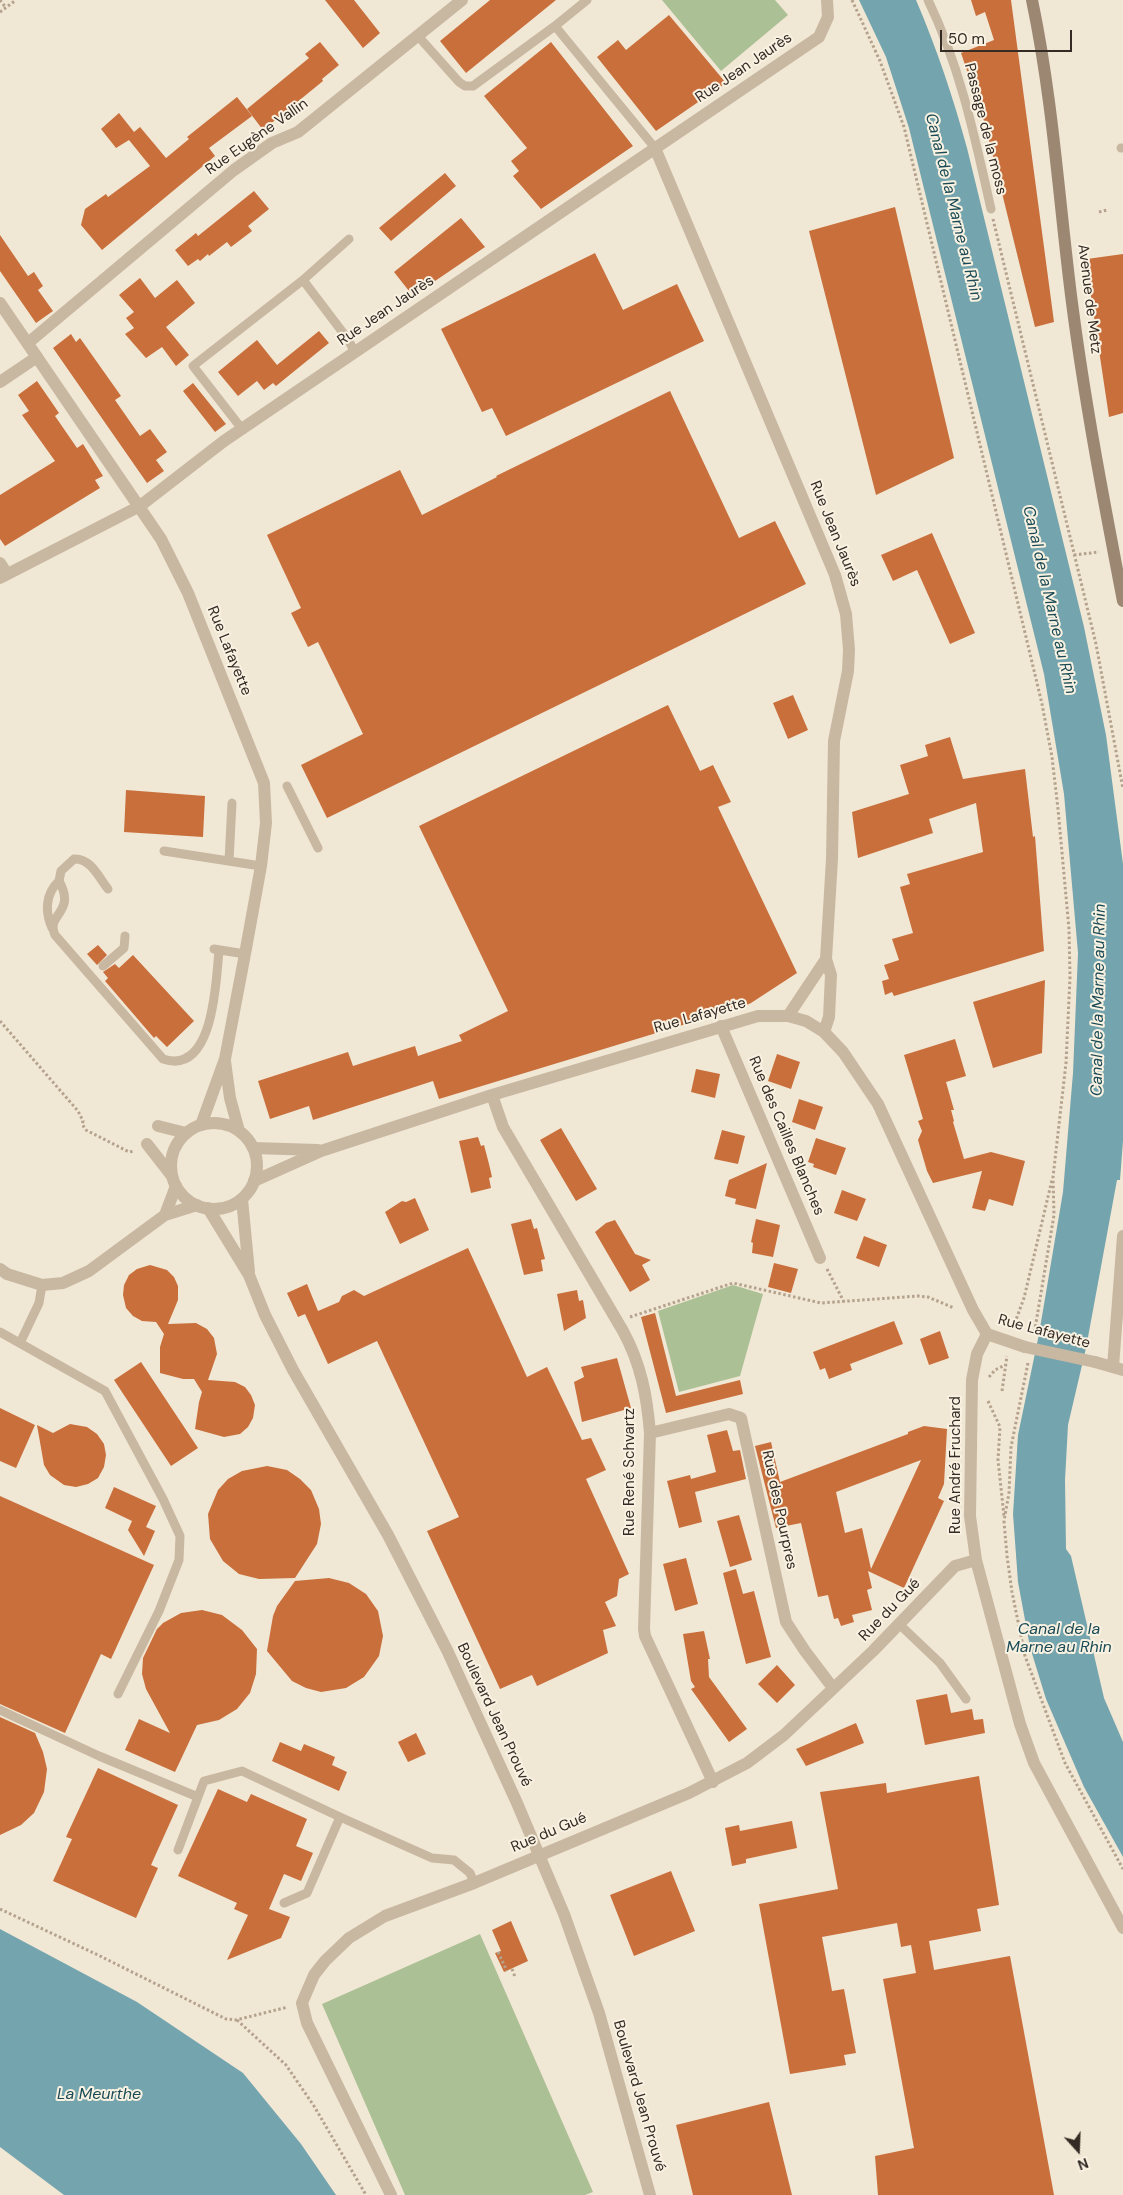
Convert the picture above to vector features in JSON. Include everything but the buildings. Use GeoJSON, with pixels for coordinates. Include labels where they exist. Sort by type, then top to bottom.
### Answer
{"type":"FeatureCollection","features":[{"type":"Feature","properties":{"kind":"main road","name":"Avenue de Metz"},"geometry":{"type":"LineString","coordinates":[[1032,0],[1056,157],[1082,370],[1123,601]]}},
{"type":"Feature","properties":{"kind":"street","name":"Rue Eugène Vallin"},"geometry":{"type":"LineString","coordinates":[[28,343],[234,170],[272,143],[298,132],[462,0]]}},
{"type":"Feature","properties":{"kind":"street","name":"Rue Jean Jaurès"},"geometry":{"type":"LineString","coordinates":[[4,576],[140,506],[242,429],[819,37],[828,17],[827,0]]}},
{"type":"Feature","properties":{"kind":"street","name":"Rue Jean Jaurès"},"geometry":{"type":"LineString","coordinates":[[655,148],[835,575],[846,614],[849,643],[848,671],[834,741],[832,859],[826,959],[831,975],[829,1017],[824,1032]]}},
{"type":"Feature","properties":{"kind":"street","name":"Rue Lafayette"},"geometry":{"type":"LineString","coordinates":[[0,304],[161,539],[178,572],[262,775],[265,792],[266,823],[261,866],[225,1059],[200,1125]]}},
{"type":"Feature","properties":{"kind":"street"},"geometry":{"type":"LineString","coordinates":[[0,382],[37,357]]}},
{"type":"Feature","properties":{"kind":"street"},"geometry":{"type":"LineString","coordinates":[[0,563],[4,576]]}},
{"type":"Feature","properties":{"kind":"street"},"geometry":{"type":"LineString","coordinates":[[788,1016],[826,959]]}},
{"type":"Feature","properties":{"kind":"street","name":"Rue Lafayette"},"geometry":{"type":"LineString","coordinates":[[254,1181],[321,1151],[492,1095],[758,1016],[788,1016],[806,1021],[824,1032],[843,1052],[878,1104],[973,1310],[987,1334],[1028,1350],[1118,1368]]}},
{"type":"Feature","properties":{"kind":"street","name":"Rue des Cailles Blanches"},"geometry":{"type":"LineString","coordinates":[[721,1026],[820,1258]]}},
{"type":"Feature","properties":{"kind":"street","name":"Rue Lafayette"},"geometry":{"type":"LineString","coordinates":[[225,1059],[230,1098],[239,1131]]}},
{"type":"Feature","properties":{"kind":"street","name":"Rue René Schvartz"},"geometry":{"type":"LineString","coordinates":[[492,1095],[504,1127],[634,1352],[644,1382],[650,1433],[644,1629],[713,1782]]}},
{"type":"Feature","properties":{"kind":"street"},"geometry":{"type":"LineString","coordinates":[[0,1268],[7,1274],[42,1285],[63,1283],[89,1271],[166,1215],[202,1207],[226,1207],[242,1199],[254,1181],[257,1170],[253,1148],[239,1131],[227,1125],[214,1123],[200,1125],[186,1133],[178,1142],[173,1152],[171,1164],[174,1181],[166,1215]]}},
{"type":"Feature","properties":{"kind":"street"},"geometry":{"type":"LineString","coordinates":[[158,1126],[186,1133]]}},
{"type":"Feature","properties":{"kind":"street"},"geometry":{"type":"LineString","coordinates":[[149,1147],[174,1181],[181,1194],[202,1207]]}},
{"type":"Feature","properties":{"kind":"street","name":"Rue Lafayette"},"geometry":{"type":"LineString","coordinates":[[253,1148],[321,1151]]}},
{"type":"Feature","properties":{"kind":"street","name":"Boulevard Jean Prouvé"},"geometry":{"type":"LineString","coordinates":[[242,1199],[249,1275]]}},
{"type":"Feature","properties":{"kind":"street","name":"Boulevard Jean Prouvé"},"geometry":{"type":"LineString","coordinates":[[202,1207],[249,1275],[265,1315],[293,1370],[388,1535],[447,1650],[540,1854],[564,1914],[599,2013],[650,2195]]}},
{"type":"Feature","properties":{"kind":"street"},"geometry":{"type":"LineString","coordinates":[[1118,1368],[1123,1236]]}},
{"type":"Feature","properties":{"kind":"street","name":"Rue André Fruchard"},"geometry":{"type":"LineString","coordinates":[[987,1334],[977,1354],[972,1380],[970,1516],[976,1560],[1020,1724],[1034,1763],[1123,1928]]}},
{"type":"Feature","properties":{"kind":"street","name":"Rue des Pourpres"},"geometry":{"type":"LineString","coordinates":[[650,1433],[729,1414],[741,1418],[786,1622],[833,1688]]}},
{"type":"Feature","properties":{"kind":"street","name":"Rue du Gué"},"geometry":{"type":"LineString","coordinates":[[302,2004],[314,1976],[325,1961],[349,1938],[385,1916],[474,1882],[713,1782],[747,1763],[784,1736],[899,1624],[955,1566],[976,1560]]}},
{"type":"Feature","properties":{"kind":"street"},"geometry":{"type":"LineString","coordinates":[[302,2004],[307,2023],[391,2195]]}},
{"type":"Feature","properties":{"kind":"lane"},"geometry":{"type":"LineString","coordinates":[[418,36],[459,82],[465,86],[473,86],[586,0]]}},
{"type":"Feature","properties":{"kind":"lane","name":"Passage de la moss"},"geometry":{"type":"LineString","coordinates":[[928,0],[954,64],[970,116],[991,209]]}},
{"type":"Feature","properties":{"kind":"lane"},"geometry":{"type":"LineString","coordinates":[[554,26],[655,148]]}},
{"type":"Feature","properties":{"kind":"lane"},"geometry":{"type":"LineString","coordinates":[[242,429],[193,366],[303,280],[350,239]]}},
{"type":"Feature","properties":{"kind":"lane"},"geometry":{"type":"LineString","coordinates":[[303,280],[348,338],[355,352]]}},
{"type":"Feature","properties":{"kind":"lane"},"geometry":{"type":"LineString","coordinates":[[288,786],[318,848]]}},
{"type":"Feature","properties":{"kind":"lane"},"geometry":{"type":"LineString","coordinates":[[229,861],[232,803]]}},
{"type":"Feature","properties":{"kind":"lane"},"geometry":{"type":"LineString","coordinates":[[164,851],[261,866]]}},
{"type":"Feature","properties":{"kind":"lane"},"geometry":{"type":"LineString","coordinates":[[108,889],[94,869],[79,858],[74,859],[61,871],[59,881],[51,888],[47,906],[47,918],[55,935],[163,1059],[172,1062],[180,1061],[189,1057],[201,1043],[212,1010],[217,949],[245,954]]}},
{"type":"Feature","properties":{"kind":"lane"},"geometry":{"type":"LineString","coordinates":[[52,928],[52,923],[64,907],[65,891],[59,881]]}},
{"type":"Feature","properties":{"kind":"lane"},"geometry":{"type":"LineString","coordinates":[[103,966],[124,948],[125,936]]}},
{"type":"Feature","properties":{"kind":"lane"},"geometry":{"type":"LineString","coordinates":[[20,1343],[39,1303],[42,1285]]}},
{"type":"Feature","properties":{"kind":"lane"},"geometry":{"type":"LineString","coordinates":[[0,1332],[105,1392],[163,1499],[180,1536],[179,1560],[176,1568],[159,1611],[118,1694]]}},
{"type":"Feature","properties":{"kind":"lane"},"geometry":{"type":"LineString","coordinates":[[899,1624],[940,1662],[966,1699]]}},
{"type":"Feature","properties":{"kind":"lane"},"geometry":{"type":"LineString","coordinates":[[0,1710],[99,1756],[198,1797]]}},
{"type":"Feature","properties":{"kind":"lane"},"geometry":{"type":"LineString","coordinates":[[178,1850],[204,1781],[242,1771],[432,1858],[454,1860],[470,1873],[474,1882]]}},
{"type":"Feature","properties":{"kind":"lane"},"geometry":{"type":"LineString","coordinates":[[284,1903],[307,1893],[340,1817]]}},
{"type":"Feature","properties":{"kind":"path"},"geometry":{"type":"LineString","coordinates":[[0,0],[6,8]]}},
{"type":"Feature","properties":{"kind":"path"},"geometry":{"type":"LineString","coordinates":[[0,12],[16,0]]}},
{"type":"Feature","properties":{"kind":"path"},"geometry":{"type":"LineString","coordinates":[[852,0],[880,60],[904,127],[1048,732],[1056,784],[1063,861],[1069,968],[1066,1064],[1053,1177],[1024,1298],[1009,1342],[1002,1391]]}},
{"type":"Feature","properties":{"kind":"path"},"geometry":{"type":"LineString","coordinates":[[991,209],[1096,644],[1123,789]]}},
{"type":"Feature","properties":{"kind":"path"},"geometry":{"type":"LineString","coordinates":[[1099,212],[1107,210]]}},
{"type":"Feature","properties":{"kind":"path"},"geometry":{"type":"LineString","coordinates":[[1074,555],[1099,552]]}},
{"type":"Feature","properties":{"kind":"path"},"geometry":{"type":"LineString","coordinates":[[0,1021],[78,1111],[86,1130],[129,1152],[149,1147]]}},
{"type":"Feature","properties":{"kind":"path"},"geometry":{"type":"LineString","coordinates":[[1034,1336],[1054,1215],[1053,1177]]}},
{"type":"Feature","properties":{"kind":"path"},"geometry":{"type":"LineString","coordinates":[[820,1258],[844,1302]]}},
{"type":"Feature","properties":{"kind":"path"},"geometry":{"type":"LineString","coordinates":[[617,1322],[732,1282],[821,1303],[918,1296],[928,1297],[954,1308]]}},
{"type":"Feature","properties":{"kind":"path"},"geometry":{"type":"LineString","coordinates":[[1004,1521],[1009,1493],[1011,1447],[1028,1350]]}},
{"type":"Feature","properties":{"kind":"path"},"geometry":{"type":"LineString","coordinates":[[989,1381],[990,1374],[1006,1365]]}},
{"type":"Feature","properties":{"kind":"path"},"geometry":{"type":"LineString","coordinates":[[986,1398],[1000,1427],[998,1460],[1008,1565],[1025,1656],[1066,1763],[1123,1869]]}},
{"type":"Feature","properties":{"kind":"path"},"geometry":{"type":"LineString","coordinates":[[0,1909],[98,1955],[226,2019],[236,2020],[302,2004]]}},
{"type":"Feature","properties":{"kind":"path"},"geometry":{"type":"LineString","coordinates":[[498,1952],[504,1961],[506,1971]]}},
{"type":"Feature","properties":{"kind":"path"},"geometry":{"type":"LineString","coordinates":[[512,1969],[515,1977]]}},
{"type":"Feature","properties":{"kind":"path"},"geometry":{"type":"LineString","coordinates":[[236,2020],[286,2065],[314,2106],[366,2195]]}},
{"type":"Feature","properties":{"kind":"green space"},"geometry":{"type":"Polygon","coordinates":[[[662,0],[775,0],[788,15],[721,71],[662,0]]]}},
{"type":"Feature","properties":{"kind":"green space"},"geometry":{"type":"Polygon","coordinates":[[[733,1285],[763,1294],[740,1376],[679,1392],[658,1311],[733,1285]]]}},
{"type":"Feature","properties":{"kind":"green space"},"geometry":{"type":"Polygon","coordinates":[[[480,1934],[593,2192],[585,2195],[405,2195],[322,2004],[480,1934]]]}},
{"type":"Feature","properties":{"kind":"water","name":"Canal de la Marne au Rhin"},"geometry":{"type":"Polygon","coordinates":[[[859,0],[916,0],[944,73],[967,148],[1084,627],[1106,735],[1123,864],[1123,1141],[1120,1180],[1117,1180],[1086,1348],[1068,1425],[1065,1480],[1066,1549],[1071,1556],[1104,1698],[1123,1742],[1123,1857],[1084,1787],[1046,1699],[1030,1647],[1018,1582],[1013,1514],[1018,1435],[1039,1334],[1063,1192],[1073,1073],[1078,953],[1064,794],[1044,674],[909,128],[886,57],[859,0]]]}},
{"type":"Feature","properties":{"kind":"water","name":"La Meurthe"},"geometry":{"type":"Polygon","coordinates":[[[0,1929],[137,2002],[243,2073],[301,2144],[336,2195],[64,2195],[0,2147],[0,1929]]]}}]}
